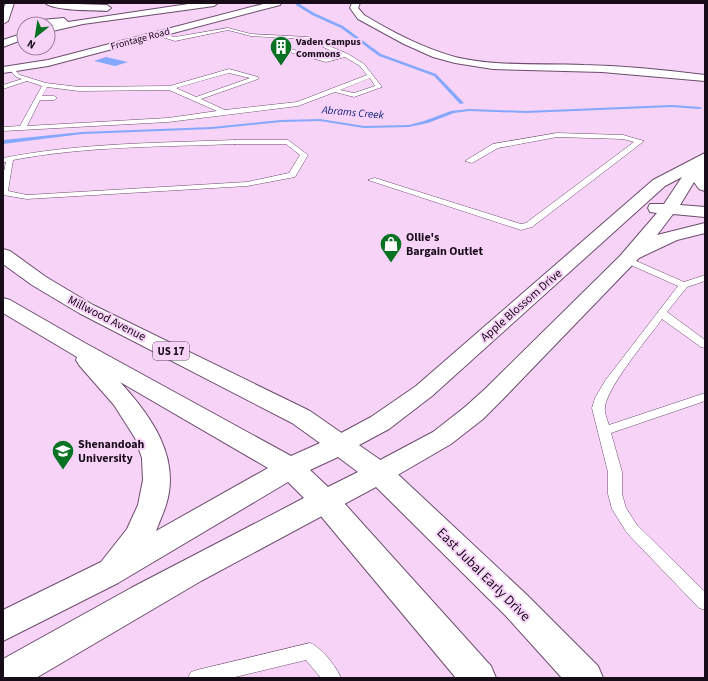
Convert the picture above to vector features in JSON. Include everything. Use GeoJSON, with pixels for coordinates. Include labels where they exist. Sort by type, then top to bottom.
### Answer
{"type":"FeatureCollection","features":[{"type":"Feature","properties":{"kind":"main road"},"geometry":{"type":"LineString","coordinates":[[3,20],[10,3]]}},
{"type":"Feature","properties":{"kind":"main road"},"geometry":{"type":"LineString","coordinates":[[49,3],[68,6],[107,8],[164,3]]}},
{"type":"Feature","properties":{"kind":"main road"},"geometry":{"type":"LineString","coordinates":[[56,27],[83,21],[214,3]]}},
{"type":"Feature","properties":{"kind":"main road","name":"Frontage Road"},"geometry":{"type":"LineString","coordinates":[[8,70],[48,63],[277,3]]}},
{"type":"Feature","properties":{"kind":"main road"},"geometry":{"type":"LineString","coordinates":[[356,3],[354,8],[355,11],[363,17],[409,43],[431,53],[454,60],[506,67],[588,68],[705,78]]}},
{"type":"Feature","properties":{"kind":"main road"},"geometry":{"type":"LineString","coordinates":[[56,22],[131,15]]}},
{"type":"Feature","properties":{"kind":"main road"},"geometry":{"type":"LineString","coordinates":[[3,26],[16,25]]}},
{"type":"Feature","properties":{"kind":"main road"},"geometry":{"type":"LineString","coordinates":[[3,44],[16,39]]}},
{"type":"Feature","properties":{"kind":"main road"},"geometry":{"type":"LineString","coordinates":[[662,74],[705,85]]}},
{"type":"Feature","properties":{"kind":"main road"},"geometry":{"type":"LineString","coordinates":[[702,159],[700,179],[705,186]]}},
{"type":"Feature","properties":{"kind":"main road"},"geometry":{"type":"LineString","coordinates":[[4,678],[71,638],[325,501],[380,473],[442,438],[474,413],[627,260],[669,209],[702,159]]}},
{"type":"Feature","properties":{"kind":"main road","name":"Apple Blossom Drive"},"geometry":{"type":"LineString","coordinates":[[340,444],[380,423],[424,391],[659,183],[702,159]]}},
{"type":"Feature","properties":{"kind":"main road"},"geometry":{"type":"LineString","coordinates":[[633,206],[705,212]]}},
{"type":"Feature","properties":{"kind":"main road"},"geometry":{"type":"LineString","coordinates":[[627,260],[656,240],[675,234],[705,228]]}},
{"type":"Feature","properties":{"kind":"main road","name":"Millwood Avenue"},"geometry":{"type":"LineString","coordinates":[[3,255],[39,281],[86,309],[301,417],[380,473]]}},
{"type":"Feature","properties":{"kind":"main road"},"geometry":{"type":"LineString","coordinates":[[3,304],[77,348],[290,468],[325,501],[478,678]]}},
{"type":"Feature","properties":{"kind":"main road"},"geometry":{"type":"LineString","coordinates":[[77,348],[133,412],[150,439],[155,455],[155,498],[139,534],[108,574]]}},
{"type":"Feature","properties":{"kind":"main road"},"geometry":{"type":"LineString","coordinates":[[3,626],[108,574],[290,468],[340,444]]}},
{"type":"Feature","properties":{"kind":"main road","name":"East Jubal Early Drive"},"geometry":{"type":"LineString","coordinates":[[380,473],[516,605],[585,678]]}},
{"type":"Feature","properties":{"kind":"lane"},"geometry":{"type":"LineString","coordinates":[[155,34],[176,39],[228,29],[251,34],[306,38],[346,54],[362,65],[379,87],[354,95],[334,90]]}},
{"type":"Feature","properties":{"kind":"lane"},"geometry":{"type":"LineString","coordinates":[[278,48],[326,60],[346,54]]}},
{"type":"Feature","properties":{"kind":"lane"},"geometry":{"type":"LineString","coordinates":[[8,70],[18,76],[44,85],[79,89],[170,88],[229,71],[256,78],[196,99]]}},
{"type":"Feature","properties":{"kind":"lane"},"geometry":{"type":"LineString","coordinates":[[3,129],[168,120],[298,104],[371,76]]}},
{"type":"Feature","properties":{"kind":"lane"},"geometry":{"type":"LineString","coordinates":[[3,87],[28,79]]}},
{"type":"Feature","properties":{"kind":"lane"},"geometry":{"type":"LineString","coordinates":[[22,128],[44,85]]}},
{"type":"Feature","properties":{"kind":"lane"},"geometry":{"type":"LineString","coordinates":[[170,88],[224,112]]}},
{"type":"Feature","properties":{"kind":"lane"},"geometry":{"type":"LineString","coordinates":[[79,96],[90,95],[112,89]]}},
{"type":"Feature","properties":{"kind":"lane"},"geometry":{"type":"LineString","coordinates":[[38,98],[54,98]]}},
{"type":"Feature","properties":{"kind":"lane"},"geometry":{"type":"LineString","coordinates":[[372,180],[521,227],[529,225],[640,141],[623,137],[557,135],[496,146],[469,161]]}},
{"type":"Feature","properties":{"kind":"lane"},"geometry":{"type":"LineString","coordinates":[[235,142],[288,142],[304,155],[292,175],[247,184],[27,197],[4,193],[6,159],[38,153],[102,147],[235,142]]}},
{"type":"Feature","properties":{"kind":"lane"},"geometry":{"type":"LineString","coordinates":[[627,260],[684,285]]}},
{"type":"Feature","properties":{"kind":"lane"},"geometry":{"type":"LineString","coordinates":[[705,278],[684,285],[660,313],[609,384],[601,398],[598,408],[615,472],[615,494],[619,509],[632,529],[705,603]]}},
{"type":"Feature","properties":{"kind":"lane"},"geometry":{"type":"LineString","coordinates":[[660,313],[705,345]]}},
{"type":"Feature","properties":{"kind":"lane"},"geometry":{"type":"LineString","coordinates":[[603,431],[705,397]]}},
{"type":"Feature","properties":{"kind":"lane"},"geometry":{"type":"LineString","coordinates":[[197,678],[310,651],[332,678]]}},
{"type":"Feature","properties":{"kind":"water"},"geometry":{"type":"Polygon","coordinates":[[[106,57],[128,62],[115,66],[94,61],[106,57]]]}},
{"type":"Feature","properties":{"kind":"waterway"},"geometry":{"type":"LineString","coordinates":[[297,4],[313,14],[342,27],[380,55],[435,75],[462,103]]}},
{"type":"Feature","properties":{"kind":"waterway","name":"Abrams Creek"},"geometry":{"type":"LineString","coordinates":[[3,142],[82,133],[212,128],[281,121],[320,120],[364,127],[409,126],[426,122],[453,112],[469,110],[526,112],[672,106],[700,108]]}},
{"type":"Feature","properties":{"kind":"place","name":"Vaden Campus Commons"},"geometry":{"type":"Point","coordinates":[281,66]}},
{"type":"Feature","properties":{"kind":"place","name":"Ollie's Bargain Outlet"},"geometry":{"type":"Point","coordinates":[391,264]}},
{"type":"Feature","properties":{"kind":"place","name":"Shenandoah University"},"geometry":{"type":"Point","coordinates":[63,470]}}]}
